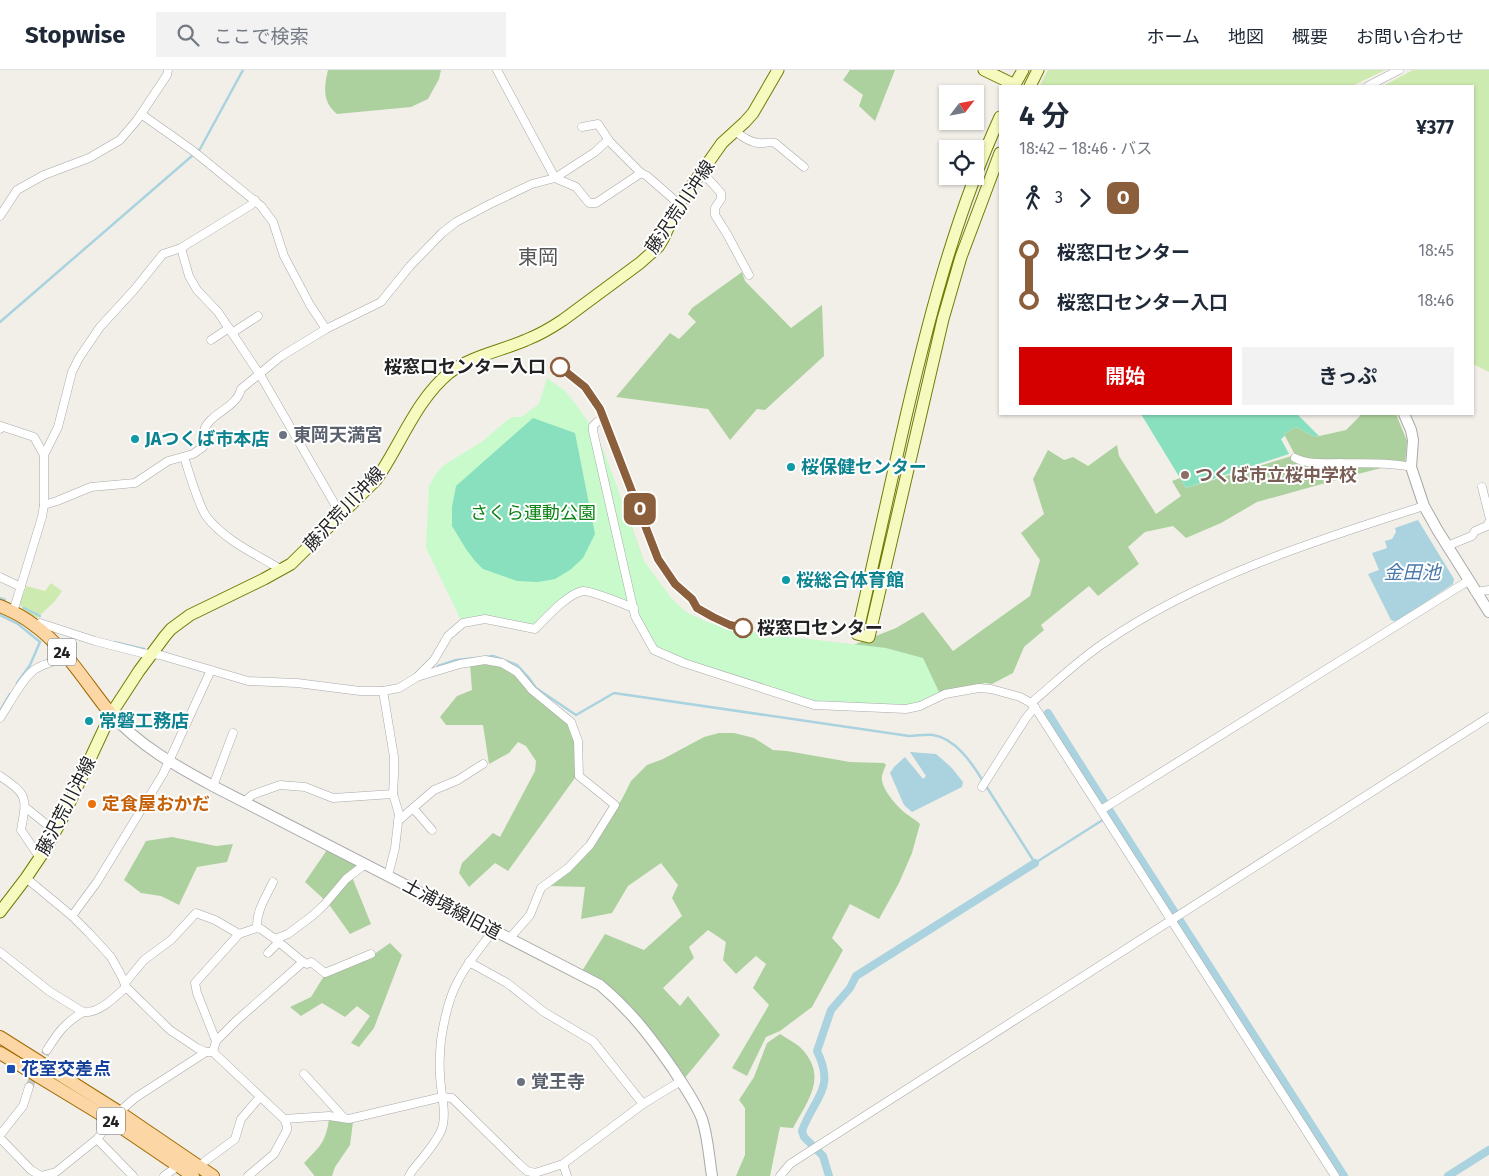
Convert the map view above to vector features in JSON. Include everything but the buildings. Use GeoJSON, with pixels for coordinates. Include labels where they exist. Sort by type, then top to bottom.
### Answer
{"type":"FeatureCollection","features":[{"type":"Feature","properties":{"kind":"main road"},"geometry":{"type":"LineString","coordinates":[[984,70],[1013,85]]}},
{"type":"Feature","properties":{"kind":"main road"},"geometry":{"type":"LineString","coordinates":[[1016,85],[1023,70]]}},
{"type":"Feature","properties":{"kind":"main road"},"geometry":{"type":"LineString","coordinates":[[1030,85],[1038,70]]}},
{"type":"Feature","properties":{"kind":"main road","name":"藤沢荒川沖線"},"geometry":{"type":"LineString","coordinates":[[0,912],[40,858],[56,832],[111,714],[151,654],[171,629],[190,616],[282,570],[301,555],[376,480],[418,411],[438,384],[450,372],[462,365],[525,341],[550,329],[650,255],[663,239],[679,204],[722,144],[753,113],[773,73]]}},
{"type":"Feature","properties":{"kind":"main road"},"geometry":{"type":"LineString","coordinates":[[999,119],[982,157],[949,252],[925,334],[857,634],[869,636],[943,319],[960,257],[999,156]]}},
{"type":"Feature","properties":{"kind":"main road","name":"24"},"geometry":{"type":"LineString","coordinates":[[0,606],[36,626],[65,655],[111,714]]}},
{"type":"Feature","properties":{"kind":"main road","name":"24"},"geometry":{"type":"LineString","coordinates":[[0,1037],[197,1172]]}},
{"type":"Feature","properties":{"kind":"main road","name":"24"},"geometry":{"type":"LineString","coordinates":[[0,1053],[115,1117],[178,1166],[214,1176]]}},
{"type":"Feature","properties":{"kind":"street"},"geometry":{"type":"LineString","coordinates":[[0,216],[17,190],[44,175],[89,158],[120,140],[141,114],[168,70]]}},
{"type":"Feature","properties":{"kind":"street"},"geometry":{"type":"LineString","coordinates":[[497,70],[555,178],[576,187],[589,203],[596,203],[641,173]]}},
{"type":"Feature","properties":{"kind":"street"},"geometry":{"type":"LineString","coordinates":[[1370,85],[1399,70]]}},
{"type":"Feature","properties":{"kind":"street"},"geometry":{"type":"LineString","coordinates":[[141,114],[192,150],[261,206],[273,222],[284,256],[310,305],[326,329]]}},
{"type":"Feature","properties":{"kind":"street"},"geometry":{"type":"LineString","coordinates":[[582,127],[598,124],[608,140],[641,173],[679,204]]}},
{"type":"Feature","properties":{"kind":"street"},"geometry":{"type":"LineString","coordinates":[[735,131],[760,144],[770,141],[775,143],[804,167]]}},
{"type":"Feature","properties":{"kind":"street"},"geometry":{"type":"LineString","coordinates":[[44,504],[57,501],[91,487],[135,483],[168,461],[193,454],[203,447],[204,430],[208,423],[240,396],[241,389],[280,357],[326,329],[381,302],[410,266],[442,233],[456,222],[532,184],[555,178],[595,152],[608,140]]}},
{"type":"Feature","properties":{"kind":"street"},"geometry":{"type":"LineString","coordinates":[[702,172],[721,194],[721,199],[715,208],[715,215],[749,274]]}},
{"type":"Feature","properties":{"kind":"street"},"geometry":{"type":"LineString","coordinates":[[13,612],[42,517],[44,504],[44,455],[58,427],[72,372],[79,358],[100,326],[134,290],[160,256],[181,248],[251,205],[255,200]]}},
{"type":"Feature","properties":{"kind":"street"},"geometry":{"type":"LineString","coordinates":[[181,248],[190,276],[197,290],[218,312],[259,374],[341,515]]}},
{"type":"Feature","properties":{"kind":"street"},"geometry":{"type":"LineString","coordinates":[[211,340],[258,316]]}},
{"type":"Feature","properties":{"kind":"street"},"geometry":{"type":"LineString","coordinates":[[1404,415],[1413,440],[1411,467],[1424,506],[1468,581],[1489,612]]}},
{"type":"Feature","properties":{"kind":"street"},"geometry":{"type":"LineString","coordinates":[[597,422],[593,426],[593,431],[634,608],[636,616],[654,650],[684,664],[814,705],[906,709],[920,706],[945,694],[979,688],[991,689],[1020,697],[1033,705],[1335,1176]]}},
{"type":"Feature","properties":{"kind":"street"},"geometry":{"type":"LineString","coordinates":[[0,429],[1,426],[44,441],[51,441]]}},
{"type":"Feature","properties":{"kind":"street"},"geometry":{"type":"LineString","coordinates":[[34,437],[44,455]]}},
{"type":"Feature","properties":{"kind":"street"},"geometry":{"type":"LineString","coordinates":[[184,457],[205,514],[217,528],[230,540],[282,570]]}},
{"type":"Feature","properties":{"kind":"street"},"geometry":{"type":"LineString","coordinates":[[1295,458],[1304,463],[1411,467]]}},
{"type":"Feature","properties":{"kind":"street"},"geometry":{"type":"LineString","coordinates":[[1482,487],[1489,515]]}},
{"type":"Feature","properties":{"kind":"street"},"geometry":{"type":"LineString","coordinates":[[984,784],[1033,705],[1077,662],[1106,642],[1149,615],[1194,591],[1270,559],[1424,506]]}},
{"type":"Feature","properties":{"kind":"street"},"geometry":{"type":"LineString","coordinates":[[1447,546],[1472,536],[1475,531],[1487,526],[1489,522]]}},
{"type":"Feature","properties":{"kind":"street"},"geometry":{"type":"LineString","coordinates":[[0,577],[21,587]]}},
{"type":"Feature","properties":{"kind":"street"},"geometry":{"type":"LineString","coordinates":[[1104,814],[1468,581]]}},
{"type":"Feature","properties":{"kind":"street"},"geometry":{"type":"LineString","coordinates":[[1475,592],[1489,590]]}},
{"type":"Feature","properties":{"kind":"street"},"geometry":{"type":"LineString","coordinates":[[36,626],[40,623],[95,641],[160,655],[248,681],[297,683],[360,692],[399,688],[417,677],[434,660],[448,636],[463,623],[485,619],[535,629],[549,614],[573,595],[585,591],[634,608]]}},
{"type":"Feature","properties":{"kind":"street"},"geometry":{"type":"LineString","coordinates":[[0,718],[33,671],[59,660],[65,655]]}},
{"type":"Feature","properties":{"kind":"street"},"geometry":{"type":"LineString","coordinates":[[417,677],[460,664],[485,660],[502,663],[517,672],[532,690],[571,722],[578,741],[579,776],[615,805],[590,845],[568,868],[541,888],[530,915],[509,939]]}},
{"type":"Feature","properties":{"kind":"street"},"geometry":{"type":"LineString","coordinates":[[72,916],[97,882],[169,762],[211,670]]}},
{"type":"Feature","properties":{"kind":"street"},"geometry":{"type":"LineString","coordinates":[[383,691],[394,757],[393,794],[399,814],[388,876]]}},
{"type":"Feature","properties":{"kind":"street","name":"土浦境線旧道"},"geometry":{"type":"LineString","coordinates":[[111,714],[137,739],[169,762],[600,985],[620,1001],[646,1031],[692,1099],[701,1118],[707,1140],[712,1176]]}},
{"type":"Feature","properties":{"kind":"street"},"geometry":{"type":"LineString","coordinates":[[780,1176],[790,1164],[810,1151],[1489,717]]}},
{"type":"Feature","properties":{"kind":"street"},"geometry":{"type":"LineString","coordinates":[[213,786],[233,733]]}},
{"type":"Feature","properties":{"kind":"street"},"geometry":{"type":"LineString","coordinates":[[398,821],[434,790],[458,780],[483,764]]}},
{"type":"Feature","properties":{"kind":"street"},"geometry":{"type":"LineString","coordinates":[[0,776],[21,792],[25,807],[21,830],[40,858]]}},
{"type":"Feature","properties":{"kind":"street"},"geometry":{"type":"LineString","coordinates":[[244,802],[252,795],[280,785],[305,787],[333,798],[393,794]]}},
{"type":"Feature","properties":{"kind":"street"},"geometry":{"type":"LineString","coordinates":[[25,807],[56,832]]}},
{"type":"Feature","properties":{"kind":"street"},"geometry":{"type":"LineString","coordinates":[[413,808],[432,830]]}},
{"type":"Feature","properties":{"kind":"street"},"geometry":{"type":"LineString","coordinates":[[268,953],[277,940],[312,916],[346,879],[364,864]]}},
{"type":"Feature","properties":{"kind":"street"},"geometry":{"type":"LineString","coordinates":[[26,878],[72,916],[111,957],[125,985],[170,1030],[209,1052],[284,1119],[288,1126],[287,1130],[274,1154],[248,1176]]}},
{"type":"Feature","properties":{"kind":"street"},"geometry":{"type":"LineString","coordinates":[[257,928],[256,918],[258,911],[273,882]]}},
{"type":"Feature","properties":{"kind":"street"},"geometry":{"type":"LineString","coordinates":[[0,952],[49,990],[83,1012],[88,1013],[114,998],[144,960],[171,940],[196,913],[216,920],[239,934]]}},
{"type":"Feature","properties":{"kind":"street"},"geometry":{"type":"LineString","coordinates":[[216,1041],[197,993],[195,983],[239,934],[257,928],[261,929],[303,962],[307,964],[311,962],[324,973],[371,954]]}},
{"type":"Feature","properties":{"kind":"street"},"geometry":{"type":"LineString","coordinates":[[410,1176],[436,1141],[442,1129],[441,1041],[453,992],[470,962],[493,931]]}},
{"type":"Feature","properties":{"kind":"street"},"geometry":{"type":"LineString","coordinates":[[29,1087],[23,1106],[0,1138],[32,1170],[41,1176],[56,1172],[97,1139],[115,1117],[135,1098],[209,1052],[216,1041],[236,1021],[303,962]]}},
{"type":"Feature","properties":{"kind":"street"},"geometry":{"type":"LineString","coordinates":[[470,962],[507,982],[544,1012],[594,1041],[643,1104]]}},
{"type":"Feature","properties":{"kind":"street"},"geometry":{"type":"LineString","coordinates":[[47,1050],[57,1033],[68,1022],[83,1012]]}},
{"type":"Feature","properties":{"kind":"street"},"geometry":{"type":"LineString","coordinates":[[304,1074],[344,1118]]}},
{"type":"Feature","properties":{"kind":"street"},"geometry":{"type":"LineString","coordinates":[[284,1119],[328,1116],[349,1119],[442,1097],[452,1098],[527,1171],[535,1173],[563,1164],[643,1104],[681,1081]]}},
{"type":"Feature","properties":{"kind":"street"},"geometry":{"type":"LineString","coordinates":[[197,1172],[204,1162],[235,1140],[242,1119],[260,1097]]}},
{"type":"Feature","properties":{"kind":"street"},"geometry":{"type":"LineString","coordinates":[[97,1139],[132,1176]]}},
{"type":"Feature","properties":{"kind":"street"},"geometry":{"type":"LineString","coordinates":[[563,1164],[567,1176]]}},
{"type":"Feature","properties":{"kind":"street"},"geometry":{"type":"LineString","coordinates":[[164,1176],[178,1166]]}},
{"type":"Feature","properties":{"kind":"green space"},"geometry":{"type":"Polygon","coordinates":[[[328,70],[441,70],[439,79],[428,99],[411,107],[337,114],[329,104],[325,94],[328,70]]]}},
{"type":"Feature","properties":{"kind":"green space"},"geometry":{"type":"Polygon","coordinates":[[[850,70],[895,70],[875,121],[859,106],[863,95],[843,80],[850,70]]]}},
{"type":"Feature","properties":{"kind":"green space"},"geometry":{"type":"Polygon","coordinates":[[[1048,70],[1385,70],[1354,85],[1040,85],[1048,70]]]}},
{"type":"Feature","properties":{"kind":"green space"},"geometry":{"type":"Polygon","coordinates":[[[1413,70],[1489,70],[1489,372],[1474,364],[1474,85],[1385,85],[1413,70]]]}},
{"type":"Feature","properties":{"kind":"green space"},"geometry":{"type":"Polygon","coordinates":[[[742,272],[745,281],[791,328],[822,305],[824,356],[765,410],[757,409],[730,440],[708,409],[616,397],[670,333],[679,339],[696,322],[688,314],[692,308],[742,272]]]}},
{"type":"Feature","properties":{"kind":"green space","name":"さくら運動公園"},"geometry":{"type":"Polygon","coordinates":[[[547,378],[564,390],[595,431],[644,561],[672,599],[686,612],[707,622],[733,630],[886,648],[923,658],[939,692],[914,705],[812,702],[659,650],[632,609],[574,591],[566,594],[533,626],[476,616],[461,620],[426,548],[429,486],[435,475],[444,465],[483,441],[507,420],[513,417],[521,417],[539,404],[547,378]]]}},
{"type":"Feature","properties":{"kind":"green space","name":"つくば市立桜中学校"},"geometry":{"type":"Polygon","coordinates":[[[1142,415],[1298,415],[1319,436],[1315,437],[1296,427],[1284,434],[1285,436],[1281,439],[1289,454],[1186,488],[1142,415]]]}},
{"type":"Feature","properties":{"kind":"green space"},"geometry":{"type":"Polygon","coordinates":[[[1396,415],[1407,441],[1405,462],[1257,502],[1221,523],[1186,538],[1173,526],[1145,532],[1128,547],[1139,564],[1098,596],[1089,586],[1041,625],[1044,630],[1024,647],[1013,673],[992,684],[985,683],[938,692],[665,651],[618,529],[631,525],[644,562],[671,600],[685,612],[708,625],[730,631],[853,645],[896,628],[923,612],[953,651],[1030,596],[1040,560],[1021,533],[1044,514],[1033,479],[1048,450],[1064,460],[1073,457],[1088,466],[1117,445],[1119,456],[1156,514],[1181,496],[1172,481],[1180,478],[1186,488],[1295,455],[1284,434],[1296,427],[1315,437],[1346,430],[1360,416],[1396,415]]]}},
{"type":"Feature","properties":{"kind":"green space"},"geometry":{"type":"Polygon","coordinates":[[[533,418],[575,433],[595,534],[583,558],[570,570],[555,579],[538,582],[517,581],[483,569],[466,549],[452,526],[452,507],[456,486],[533,418]]]}},
{"type":"Feature","properties":{"kind":"green space"},"geometry":{"type":"Polygon","coordinates":[[[51,583],[62,591],[55,601],[37,618],[25,612],[19,603],[27,586],[45,591],[51,583]]]}},
{"type":"Feature","properties":{"kind":"green space"},"geometry":{"type":"Polygon","coordinates":[[[470,664],[500,664],[518,675],[565,717],[574,738],[577,775],[508,871],[495,863],[469,887],[459,873],[462,863],[493,833],[500,837],[535,771],[536,761],[526,746],[518,742],[509,753],[489,764],[483,725],[446,725],[440,717],[457,696],[472,690],[470,664]]]}},
{"type":"Feature","properties":{"kind":"green space"},"geometry":{"type":"Polygon","coordinates":[[[719,733],[734,733],[754,738],[773,750],[850,762],[884,763],[886,765],[882,778],[885,789],[900,809],[920,824],[912,853],[899,883],[879,919],[850,904],[832,938],[843,950],[812,1007],[780,1031],[766,1037],[747,1076],[732,1068],[769,1005],[753,988],[766,964],[756,956],[736,974],[723,960],[726,942],[708,930],[689,947],[694,958],[663,988],[680,1006],[688,996],[720,1035],[684,1079],[653,1033],[621,997],[582,971],[605,934],[644,950],[682,916],[672,898],[678,885],[661,863],[628,886],[612,913],[581,919],[585,887],[548,886],[592,846],[622,799],[631,781],[647,765],[663,759],[704,737],[719,733]]]}},
{"type":"Feature","properties":{"kind":"green space"},"geometry":{"type":"Polygon","coordinates":[[[172,837],[216,846],[233,844],[227,862],[197,867],[179,905],[161,896],[141,893],[124,880],[146,841],[172,837]]]}},
{"type":"Feature","properties":{"kind":"green space"},"geometry":{"type":"Polygon","coordinates":[[[327,850],[357,865],[350,872],[371,924],[350,934],[328,903],[305,882],[327,850]]]}},
{"type":"Feature","properties":{"kind":"green space"},"geometry":{"type":"Polygon","coordinates":[[[390,943],[402,955],[374,1028],[359,1047],[351,1043],[370,1016],[357,1006],[345,1017],[322,1003],[301,1016],[290,1007],[311,997],[324,976],[373,955],[390,943]]]}},
{"type":"Feature","properties":{"kind":"green space"},"geometry":{"type":"Polygon","coordinates":[[[780,1034],[800,1047],[809,1058],[813,1068],[813,1088],[793,1128],[780,1127],[770,1176],[736,1176],[745,1155],[745,1108],[739,1100],[754,1077],[767,1043],[780,1034]]]}},
{"type":"Feature","properties":{"kind":"green space"},"geometry":{"type":"Polygon","coordinates":[[[329,1119],[353,1122],[350,1145],[335,1167],[332,1176],[314,1176],[304,1163],[324,1139],[329,1119]]]}},
{"type":"Feature","properties":{"kind":"water","name":"金田池"},"geometry":{"type":"Polygon","coordinates":[[[1418,520],[1454,579],[1453,584],[1396,622],[1391,620],[1368,574],[1379,570],[1372,553],[1387,548],[1385,541],[1392,539],[1396,532],[1395,528],[1418,520]]]}},
{"type":"Feature","properties":{"kind":"water"},"geometry":{"type":"Polygon","coordinates":[[[910,752],[936,754],[951,767],[963,782],[962,787],[912,812],[904,805],[890,773],[905,757],[923,779],[926,776],[910,752]]]}},
{"type":"Feature","properties":{"kind":"waterway"},"geometry":{"type":"LineString","coordinates":[[0,322],[200,149],[243,70]]}},
{"type":"Feature","properties":{"kind":"waterway"},"geometry":{"type":"LineString","coordinates":[[0,598],[5,600]]}},
{"type":"Feature","properties":{"kind":"waterway"},"geometry":{"type":"LineString","coordinates":[[24,608],[40,616]]}},
{"type":"Feature","properties":{"kind":"waterway"},"geometry":{"type":"LineString","coordinates":[[0,615],[18,624],[40,642],[30,665],[17,683]]}},
{"type":"Feature","properties":{"kind":"waterway"},"geometry":{"type":"LineString","coordinates":[[114,642],[144,649]]}},
{"type":"Feature","properties":{"kind":"waterway"},"geometry":{"type":"LineString","coordinates":[[484,657],[493,656],[517,665],[536,688],[576,715],[614,693],[909,736],[933,735],[941,737],[956,746],[968,759],[983,781]]}},
{"type":"Feature","properties":{"kind":"waterway"},"geometry":{"type":"LineString","coordinates":[[438,666],[456,660],[476,658]]}},
{"type":"Feature","properties":{"kind":"waterway"},"geometry":{"type":"LineString","coordinates":[[0,711],[10,694]]}},
{"type":"Feature","properties":{"kind":"waterway"},"geometry":{"type":"LineString","coordinates":[[1048,713],[1344,1176]]}},
{"type":"Feature","properties":{"kind":"waterway"},"geometry":{"type":"LineString","coordinates":[[986,786],[1035,863],[1112,814]]}},
{"type":"Feature","properties":{"kind":"waterway"},"geometry":{"type":"LineString","coordinates":[[829,1176],[823,1156],[804,1137],[802,1131],[824,1084],[822,1064],[817,1051],[831,1010],[850,988],[856,976],[1035,863]]}},
{"type":"Feature","properties":{"kind":"waterway"},"geometry":{"type":"LineString","coordinates":[[1448,1176],[1489,1150]]}},
{"type":"Feature","properties":{"kind":"tunnel"},"geometry":{"type":"LineString","coordinates":[[29,1087],[47,1050]]}},
{"type":"Feature","properties":{"kind":"bus line","name":"O"},"geometry":{"type":"LineString","coordinates":[[560,367],[585,387],[605,418],[658,559],[667,573],[675,584],[692,599],[697,608],[730,625],[743,628]]}},
{"type":"Feature","properties":{"kind":"place","name":"桜窓口センター入口"},"geometry":{"type":"Point","coordinates":[560,367]}},
{"type":"Feature","properties":{"kind":"place","name":"東岡天満宮"},"geometry":{"type":"Point","coordinates":[283,435]}},
{"type":"Feature","properties":{"kind":"place","name":"JAつくば市本店"},"geometry":{"type":"Point","coordinates":[135,439]}},
{"type":"Feature","properties":{"kind":"place","name":"桜保健センター"},"geometry":{"type":"Point","coordinates":[791,467]}},
{"type":"Feature","properties":{"kind":"place","name":"つくば市立桜中学校"},"geometry":{"type":"Point","coordinates":[1185,475]}},
{"type":"Feature","properties":{"kind":"place","name":"桜総合体育館"},"geometry":{"type":"Point","coordinates":[786,580]}},
{"type":"Feature","properties":{"kind":"place","name":"桜窓口センター"},"geometry":{"type":"Point","coordinates":[743,628]}},
{"type":"Feature","properties":{"kind":"place","name":"常磐工務店"},"geometry":{"type":"Point","coordinates":[89,721]}},
{"type":"Feature","properties":{"kind":"place","name":"定食屋おかだ"},"geometry":{"type":"Point","coordinates":[92,804]}},
{"type":"Feature","properties":{"kind":"place","name":"花室交差点"},"geometry":{"type":"Point","coordinates":[11,1069]}},
{"type":"Feature","properties":{"kind":"place","name":"覚王寺"},"geometry":{"type":"Point","coordinates":[521,1082]}},
{"type":"Feature","properties":{"kind":"district","name":"東岡"},"geometry":{"type":"Point","coordinates":[538,257]}}]}
